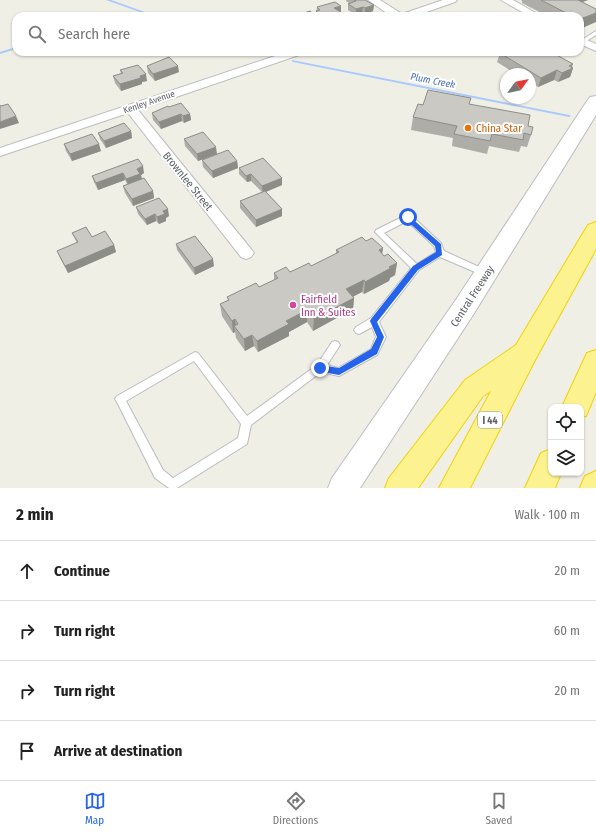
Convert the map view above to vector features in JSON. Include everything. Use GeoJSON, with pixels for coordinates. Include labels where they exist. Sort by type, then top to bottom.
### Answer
{"type":"FeatureCollection","features":[{"type":"Feature","properties":{"kind":"highway","name":"I 44"},"geometry":{"type":"LineString","coordinates":[[454,488],[526,352],[596,230]]}},
{"type":"Feature","properties":{"kind":"highway"},"geometry":{"type":"LineString","coordinates":[[400,488],[474,388],[526,352]]}},
{"type":"Feature","properties":{"kind":"highway"},"geometry":{"type":"LineString","coordinates":[[577,404],[596,361]]}},
{"type":"Feature","properties":{"kind":"highway"},"geometry":{"type":"LineString","coordinates":[[540,488],[548,470]]}},
{"type":"Feature","properties":{"kind":"main road","name":"Central Freeway"},"geometry":{"type":"LineString","coordinates":[[343,488],[486,274],[596,101]]}},
{"type":"Feature","properties":{"kind":"street"},"geometry":{"type":"LineString","coordinates":[[373,0],[392,12]]}},
{"type":"Feature","properties":{"kind":"street"},"geometry":{"type":"LineString","coordinates":[[417,12],[452,0]]}},
{"type":"Feature","properties":{"kind":"street"},"geometry":{"type":"LineString","coordinates":[[506,0],[528,12]]}},
{"type":"Feature","properties":{"kind":"street"},"geometry":{"type":"LineString","coordinates":[[584,42],[596,48]]}},
{"type":"Feature","properties":{"kind":"street","name":"Kenley Avenue"},"geometry":{"type":"LineString","coordinates":[[0,152],[286,56]]}},
{"type":"Feature","properties":{"kind":"street","name":"Brownlee Street"},"geometry":{"type":"LineString","coordinates":[[130,108],[246,253]]}},
{"type":"Feature","properties":{"kind":"lane"},"geometry":{"type":"LineString","coordinates":[[584,38],[596,32]]}},
{"type":"Feature","properties":{"kind":"lane"},"geometry":{"type":"LineString","coordinates":[[416,268],[379,232],[408,217],[438,245],[440,253]]}},
{"type":"Feature","properties":{"kind":"lane"},"geometry":{"type":"LineString","coordinates":[[440,253],[486,274]]}},
{"type":"Feature","properties":{"kind":"lane"},"geometry":{"type":"LineString","coordinates":[[359,330],[374,321],[416,268],[440,253]]}},
{"type":"Feature","properties":{"kind":"lane"},"geometry":{"type":"LineString","coordinates":[[320,368],[339,372],[374,352],[380,337],[374,321]]}},
{"type":"Feature","properties":{"kind":"lane"},"geometry":{"type":"LineString","coordinates":[[246,423],[195,356],[120,399],[159,474],[175,486],[243,441],[246,423],[320,368],[335,345]]}},
{"type":"Feature","properties":{"kind":"building"},"geometry":{"type":"Polygon","coordinates":[[[354,0],[365,0],[374,5],[356,9],[348,4],[356,1],[354,0]]]}},
{"type":"Feature","properties":{"kind":"building"},"geometry":{"type":"Polygon","coordinates":[[[541,0],[578,0],[596,9],[596,13],[584,18],[584,12],[564,12],[541,0]]]}},
{"type":"Feature","properties":{"kind":"building"},"geometry":{"type":"Polygon","coordinates":[[[335,2],[341,6],[334,8],[341,12],[317,12],[316,11],[320,10],[317,7],[335,2]]]}},
{"type":"Feature","properties":{"kind":"building"},"geometry":{"type":"Polygon","coordinates":[[[505,56],[558,56],[573,64],[569,66],[573,68],[562,73],[557,70],[541,78],[536,75],[536,68],[525,68],[505,56]]]}},
{"type":"Feature","properties":{"kind":"building"},"geometry":{"type":"Polygon","coordinates":[[[169,57],[178,66],[153,74],[147,66],[169,57]]]}},
{"type":"Feature","properties":{"kind":"building"},"geometry":{"type":"Polygon","coordinates":[[[138,65],[146,74],[140,76],[141,78],[120,84],[113,76],[123,73],[120,70],[138,65]]]}},
{"type":"Feature","properties":{"kind":"building"},"geometry":{"type":"Polygon","coordinates":[[[428,90],[471,98],[469,104],[530,115],[528,126],[533,127],[531,135],[524,133],[523,140],[492,134],[490,141],[454,134],[457,126],[413,117],[418,104],[423,105],[428,90]]]}},
{"type":"Feature","properties":{"kind":"building"},"geometry":{"type":"Polygon","coordinates":[[[181,103],[190,114],[183,116],[181,114],[159,122],[152,113],[168,106],[181,103]]]}},
{"type":"Feature","properties":{"kind":"building"},"geometry":{"type":"Polygon","coordinates":[[[8,104],[16,116],[0,122],[0,105],[8,104]]]}},
{"type":"Feature","properties":{"kind":"building"},"geometry":{"type":"Polygon","coordinates":[[[124,123],[131,131],[104,141],[98,133],[124,123]]]}},
{"type":"Feature","properties":{"kind":"building"},"geometry":{"type":"Polygon","coordinates":[[[203,132],[216,147],[197,154],[184,139],[203,132]]]}},
{"type":"Feature","properties":{"kind":"building"},"geometry":{"type":"Polygon","coordinates":[[[92,134],[99,144],[70,154],[64,144],[92,134]]]}},
{"type":"Feature","properties":{"kind":"building"},"geometry":{"type":"Polygon","coordinates":[[[228,150],[237,161],[212,171],[202,160],[228,150]]]}},
{"type":"Feature","properties":{"kind":"building"},"geometry":{"type":"Polygon","coordinates":[[[263,158],[282,178],[262,186],[251,174],[246,176],[239,168],[263,158]]]}},
{"type":"Feature","properties":{"kind":"building"},"geometry":{"type":"Polygon","coordinates":[[[138,159],[143,166],[137,169],[140,174],[126,179],[123,173],[96,183],[92,176],[138,159]]]}},
{"type":"Feature","properties":{"kind":"building"},"geometry":{"type":"Polygon","coordinates":[[[144,178],[153,191],[132,199],[123,186],[144,178]]]}},
{"type":"Feature","properties":{"kind":"building"},"geometry":{"type":"Polygon","coordinates":[[[265,191],[282,209],[256,220],[240,201],[265,191]]]}},
{"type":"Feature","properties":{"kind":"building"},"geometry":{"type":"Polygon","coordinates":[[[159,198],[168,209],[163,211],[165,214],[157,217],[155,214],[145,219],[136,207],[159,198]]]}},
{"type":"Feature","properties":{"kind":"building"},"geometry":{"type":"Polygon","coordinates":[[[86,227],[92,237],[105,231],[114,245],[65,266],[57,251],[78,242],[72,233],[86,227]]]}},
{"type":"Feature","properties":{"kind":"building"},"geometry":{"type":"Polygon","coordinates":[[[195,236],[213,259],[194,268],[176,244],[195,236]]]}},
{"type":"Feature","properties":{"kind":"building","name":"Fairfield Inn & Suites"},"geometry":{"type":"Polygon","coordinates":[[[362,237],[366,241],[372,238],[383,248],[379,250],[384,256],[388,254],[397,263],[389,267],[391,268],[365,282],[364,280],[346,289],[354,298],[314,319],[307,310],[286,321],[289,324],[257,341],[252,335],[244,339],[234,326],[238,324],[235,319],[232,321],[220,304],[229,300],[227,297],[256,283],[259,287],[278,278],[274,273],[286,267],[290,272],[309,263],[311,266],[339,252],[336,250],[362,237]]]}},
{"type":"Feature","properties":{"kind":"waterway","name":"Plum Creek"},"geometry":{"type":"LineString","coordinates":[[108,0],[142,12]]}},
{"type":"Feature","properties":{"kind":"waterway"},"geometry":{"type":"LineString","coordinates":[[0,53],[12,49]]}},
{"type":"Feature","properties":{"kind":"waterway","name":"Plum Creek"},"geometry":{"type":"LineString","coordinates":[[293,61],[569,116]]}},
{"type":"Feature","properties":{"kind":"place","name":"China Star"},"geometry":{"type":"Point","coordinates":[468,128]}},
{"type":"Feature","properties":{"kind":"place","name":"Fairfield Inn & Suites"},"geometry":{"type":"Point","coordinates":[293,305]}},
{"type":"Feature","properties":{"kind":"route"},"geometry":{"type":"LineString","coordinates":[[320,368],[339,372],[374,352],[380,337],[374,321],[416,268],[440,253],[438,245],[408,217]]}}]}
